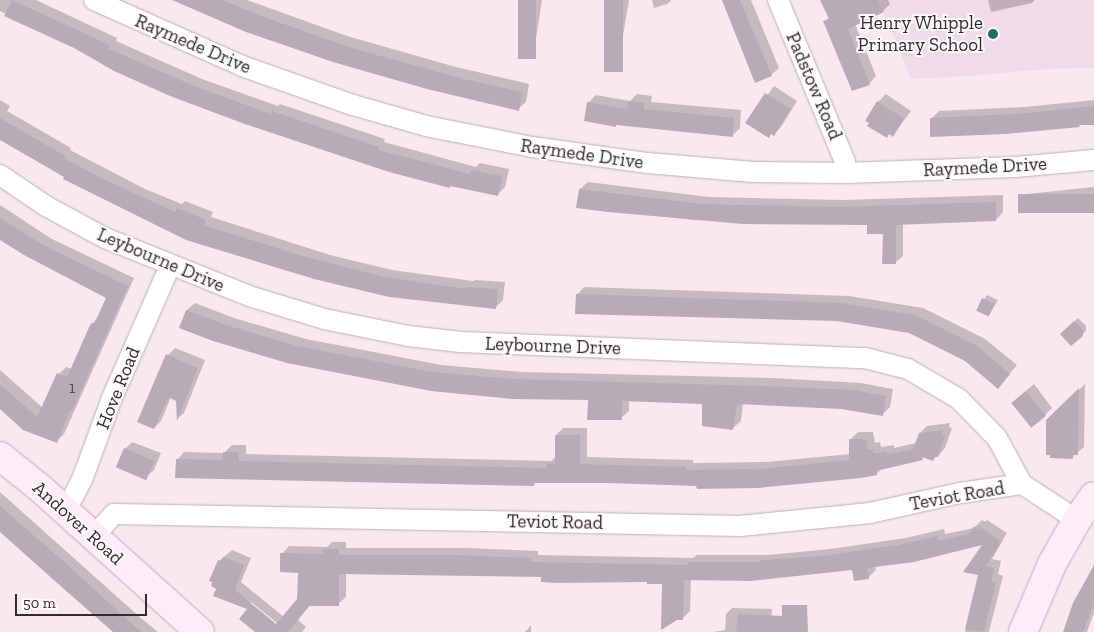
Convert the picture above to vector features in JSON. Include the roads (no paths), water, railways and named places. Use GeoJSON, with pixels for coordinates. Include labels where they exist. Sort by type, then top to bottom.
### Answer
{"type":"FeatureCollection","features":[{"type":"Feature","properties":{"kind":"street","name":"Raymede Drive"},"geometry":{"type":"LineString","coordinates":[[94,0],[242,66],[353,105],[481,138],[648,163],[753,172],[845,173],[1016,167],[1094,160]]}},
{"type":"Feature","properties":{"kind":"street","name":"Padstow Road"},"geometry":{"type":"LineString","coordinates":[[778,0],[845,162],[845,173]]}},
{"type":"Feature","properties":{"kind":"street","name":"Leybourne Drive"},"geometry":{"type":"LineString","coordinates":[[0,175],[46,206],[105,238],[170,266],[249,296],[324,319],[408,336],[461,342],[865,358],[908,369],[959,399],[997,438],[1022,484],[1077,520]]}},
{"type":"Feature","properties":{"kind":"street","name":"Hove Road"},"geometry":{"type":"LineString","coordinates":[[61,508],[73,497],[83,477],[112,398],[170,266]]}},
{"type":"Feature","properties":{"kind":"street","name":"Andover Road"},"geometry":{"type":"LineString","coordinates":[[0,456],[94,536],[200,632]]}},
{"type":"Feature","properties":{"kind":"street","name":"Teviot Road"},"geometry":{"type":"LineString","coordinates":[[94,536],[114,514],[740,526],[870,513],[960,493],[1022,484]]}},
{"type":"Feature","properties":{"kind":"street"},"geometry":{"type":"LineString","coordinates":[[1023,632],[1052,564],[1077,520],[1094,496]]}},
{"type":"Feature","properties":{"kind":"place","name":"Henry Whipple Primary School"},"geometry":{"type":"Point","coordinates":[993,34]}}]}
